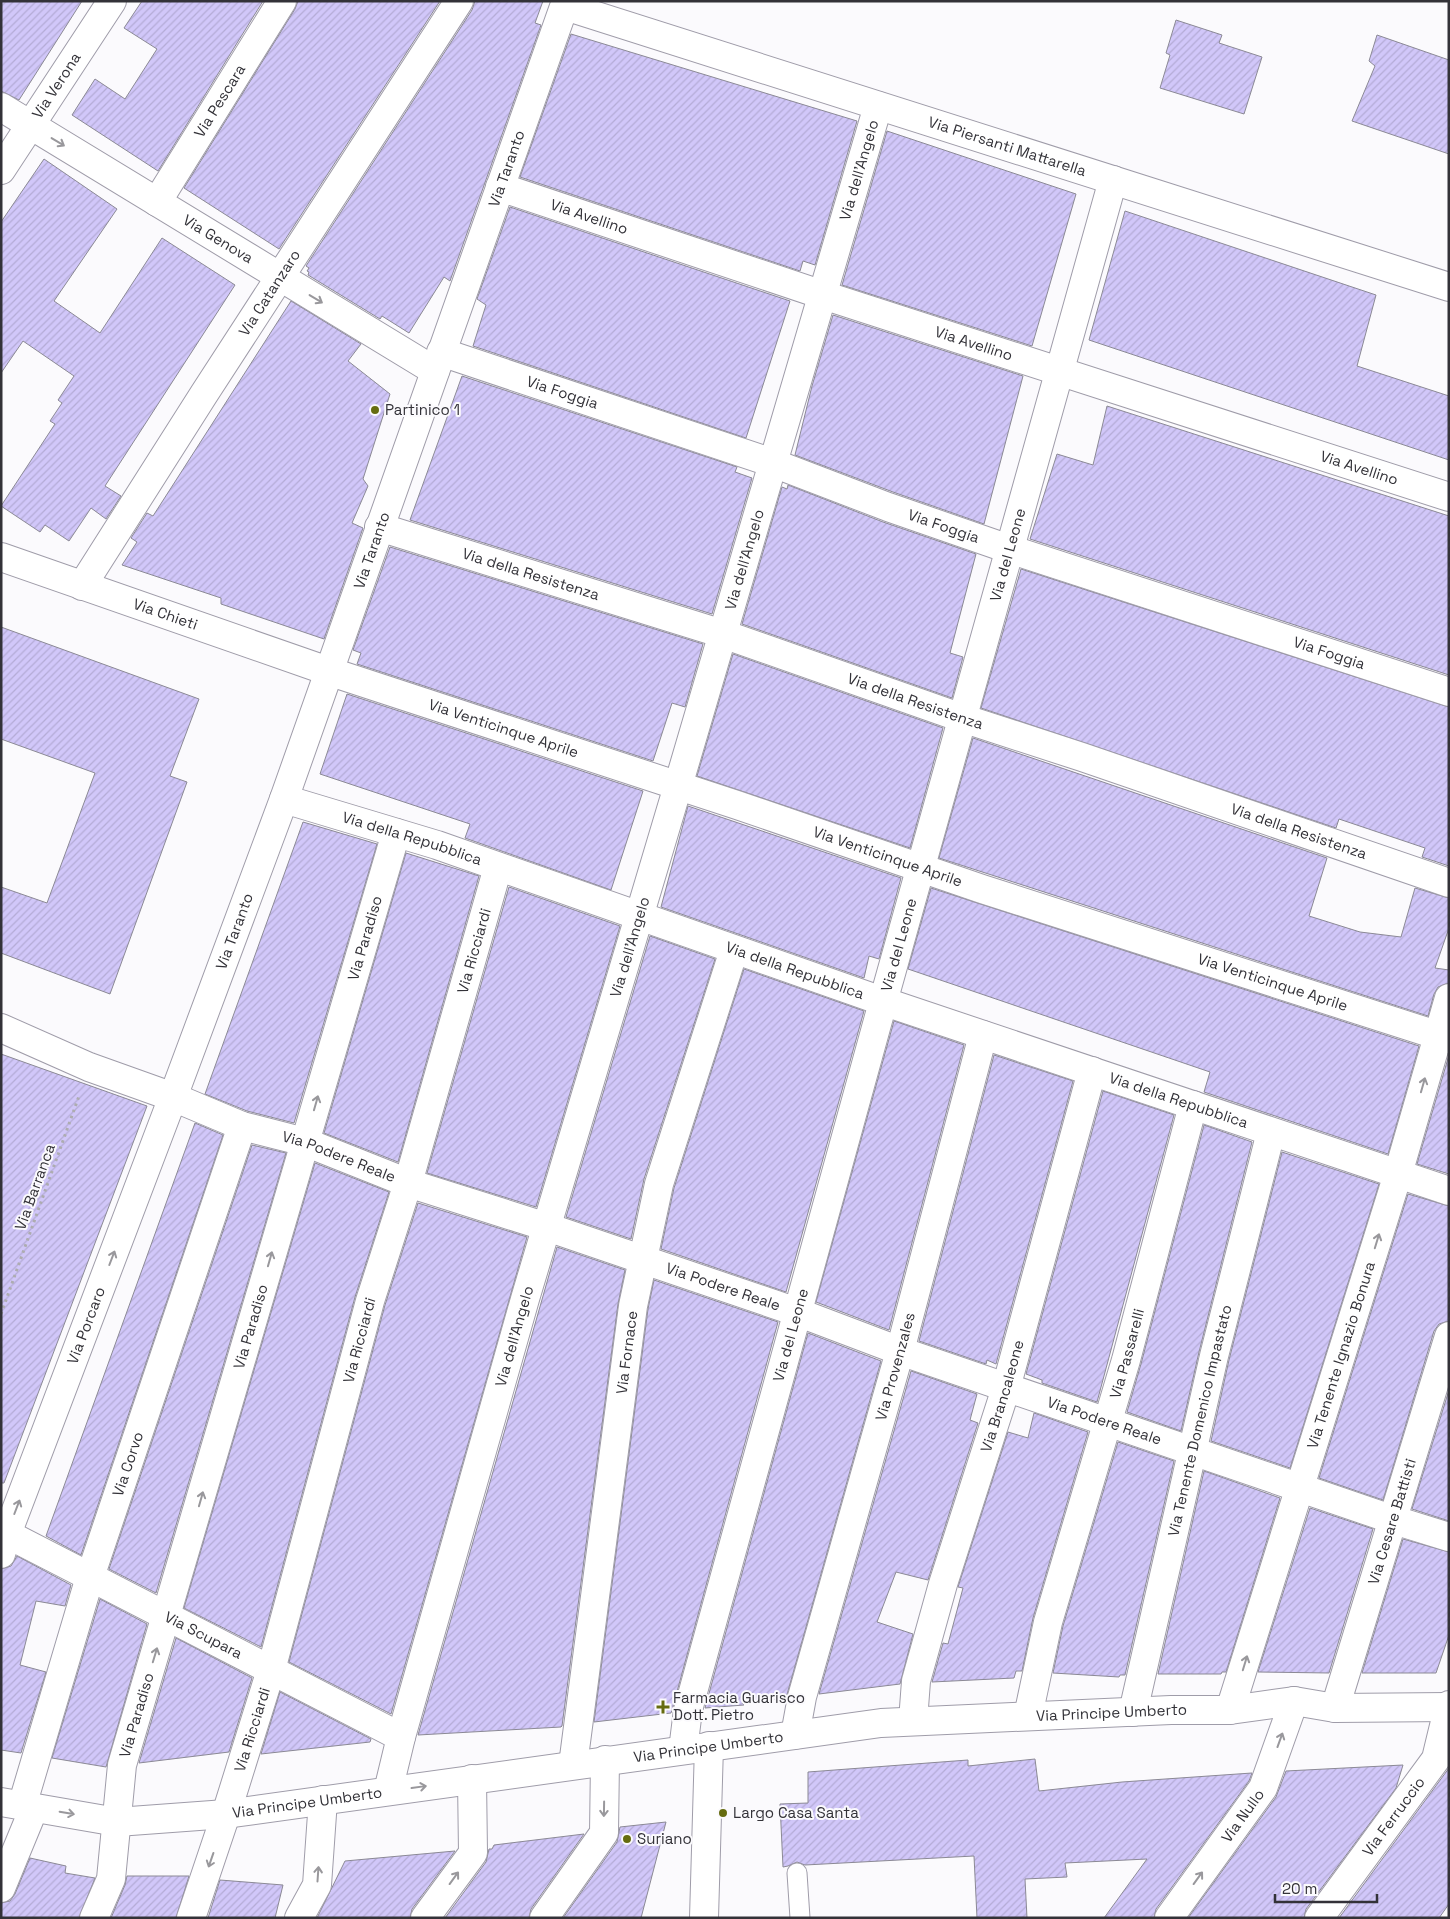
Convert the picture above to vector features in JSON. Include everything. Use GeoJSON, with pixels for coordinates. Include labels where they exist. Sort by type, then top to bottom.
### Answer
{"type":"FeatureCollection","features":[{"type":"Feature","properties":{"kind":"street","name":"Via Verona"},"geometry":{"type":"LineString","coordinates":[[1,170],[112,1]]}},
{"type":"Feature","properties":{"kind":"street","name":"Via Pescara"},"geometry":{"type":"LineString","coordinates":[[157,202],[282,1]]}},
{"type":"Feature","properties":{"kind":"street","name":"Via Catanzaro"},"geometry":{"type":"LineString","coordinates":[[82,586],[459,1]]}},
{"type":"Feature","properties":{"kind":"street","name":"Via Piersanti Mattarella"},"geometry":{"type":"LineString","coordinates":[[565,3],[878,106],[1449,287]]}},
{"type":"Feature","properties":{"kind":"street","name":"Via Taranto"},"geometry":{"type":"LineString","coordinates":[[174,1097],[284,798],[565,3]]}},
{"type":"Feature","properties":{"kind":"street","name":"Via dell'Angelo"},"geometry":{"type":"LineString","coordinates":[[388,1791],[401,1737],[525,1299],[878,106]]}},
{"type":"Feature","properties":{"kind":"street","name":"Via Genova"},"geometry":{"type":"LineString","coordinates":[[1,107],[280,277],[438,362]]}},
{"type":"Feature","properties":{"kind":"street","name":"Via del Leone"},"geometry":{"type":"LineString","coordinates":[[696,1748],[688,1710],[882,1001],[1113,180]]}},
{"type":"Feature","properties":{"kind":"street","name":"Via Avellino"},"geometry":{"type":"LineString","coordinates":[[500,187],[823,295],[1449,497]]}},
{"type":"Feature","properties":{"kind":"street","name":"Via Foggia"},"geometry":{"type":"LineString","coordinates":[[438,362],[773,464],[1009,549],[1449,692]]}},
{"type":"Feature","properties":{"kind":"street","name":"Via della Resistenza"},"geometry":{"type":"LineString","coordinates":[[379,528],[723,634],[962,718],[1082,757],[1449,883]]}},
{"type":"Feature","properties":{"kind":"street","name":"Via Chieti"},"geometry":{"type":"LineString","coordinates":[[1,558],[328,671]]}},
{"type":"Feature","properties":{"kind":"street","name":"Via Venticinque Aprile"},"geometry":{"type":"LineString","coordinates":[[328,671],[678,786],[919,868],[1443,1037]]}},
{"type":"Feature","properties":{"kind":"street","name":"Via della Repubblica"},"geometry":{"type":"LineString","coordinates":[[284,798],[498,867],[882,1001],[1449,1190]]}},
{"type":"Feature","properties":{"kind":"street","name":"Via Paradiso"},"geometry":{"type":"LineString","coordinates":[[94,1918],[111,1879],[122,1765],[396,833]]}},
{"type":"Feature","properties":{"kind":"street","name":"Via Ricciardi"},"geometry":{"type":"LineString","coordinates":[[191,1918],[271,1670],[370,1301],[408,1183],[498,867]]}},
{"type":"Feature","properties":{"kind":"street","name":"Via Fornace"},"geometry":{"type":"LineString","coordinates":[[573,1765],[632,1316],[659,1184],[734,950]]}},
{"type":"Feature","properties":{"kind":"street","name":"Via Tenente Ignazio Bonura"},"geometry":{"type":"LineString","coordinates":[[1230,1710],[1398,1174],[1443,1037],[1449,998]]}},
{"type":"Feature","properties":{"kind":"street","name":"Via Podere Reale"},"geometry":{"type":"LineString","coordinates":[[1,1028],[89,1067],[174,1097],[242,1126],[305,1142],[408,1183],[546,1227],[797,1312],[900,1351],[1107,1423],[1449,1537]]}},
{"type":"Feature","properties":{"kind":"street","name":"Via Provenzales"},"geometry":{"type":"LineString","coordinates":[[795,1735],[802,1697],[900,1351],[983,1035]]}},
{"type":"Feature","properties":{"kind":"street","name":"Via Brancaleone"},"geometry":{"type":"LineString","coordinates":[[913,1722],[916,1681],[936,1610],[1006,1388],[1092,1071]]}},
{"type":"Feature","properties":{"kind":"street","name":"Via Porcaro"},"geometry":{"type":"LineString","coordinates":[[4,1544],[174,1097]]}},
{"type":"Feature","properties":{"kind":"street","name":"Via Passarelli"},"geometry":{"type":"LineString","coordinates":[[1028,1716],[1048,1622],[1107,1423],[1193,1105]]}},
{"type":"Feature","properties":{"kind":"street","name":"Via Corvo"},"geometry":{"type":"LineString","coordinates":[[1,1888],[19,1805],[90,1577],[242,1126]]}},
{"type":"Feature","properties":{"kind":"street","name":"Via Tenente Domenico Impastato"},"geometry":{"type":"LineString","coordinates":[[1133,1712],[1214,1356],[1271,1132]]}},
{"type":"Feature","properties":{"kind":"street","name":"Via Cesare Battisti"},"geometry":{"type":"LineString","coordinates":[[1335,1708],[1449,1336]]}},
{"type":"Feature","properties":{"kind":"street","name":"Via Scupara"},"geometry":{"type":"LineString","coordinates":[[4,1544],[90,1577],[401,1737]]}},
{"type":"Feature","properties":{"kind":"street","name":"Via Principe Umberto"},"geometry":{"type":"LineString","coordinates":[[19,1805],[117,1822],[226,1814],[881,1723],[1133,1712],[1230,1710],[1294,1701],[1335,1708],[1449,1706]]}},
{"type":"Feature","properties":{"kind":"street","name":"Via Nullo"},"geometry":{"type":"LineString","coordinates":[[1169,1918],[1263,1788],[1294,1701]]}},
{"type":"Feature","properties":{"kind":"street","name":"Via Ferruccio"},"geometry":{"type":"LineString","coordinates":[[1320,1918],[1442,1763],[1449,1706]]}},
{"type":"Feature","properties":{"kind":"street"},"geometry":{"type":"LineString","coordinates":[[696,1748],[704,1918]]}},
{"type":"Feature","properties":{"kind":"street"},"geometry":{"type":"LineString","coordinates":[[544,1918],[604,1833],[605,1760]]}},
{"type":"Feature","properties":{"kind":"street"},"geometry":{"type":"LineString","coordinates":[[425,1918],[473,1852],[472,1779]]}},
{"type":"Feature","properties":{"kind":"street"},"geometry":{"type":"LineString","coordinates":[[299,1918],[317,1885],[323,1800]]}},
{"type":"Feature","properties":{"kind":"lane"},"geometry":{"type":"LineString","coordinates":[[796,1874],[800,1918]]}},
{"type":"Feature","properties":{"kind":"path","name":"Via Barranca"},"geometry":{"type":"LineString","coordinates":[[1,1314],[89,1067]]}},
{"type":"Feature","properties":{"kind":"building"},"geometry":{"type":"Polygon","coordinates":[[[1,1],[82,1],[19,100],[1,91],[1,1]]]}},
{"type":"Feature","properties":{"kind":"building"},"geometry":{"type":"Polygon","coordinates":[[[142,1],[263,1],[158,171],[72,115],[95,79],[125,99],[157,49],[124,28],[142,1]]]}},
{"type":"Feature","properties":{"kind":"building"},"geometry":{"type":"Polygon","coordinates":[[[298,1],[440,1],[279,249],[184,188],[295,9],[298,1]]]}},
{"type":"Feature","properties":{"kind":"building"},"geometry":{"type":"Polygon","coordinates":[[[475,1],[543,1],[535,23],[541,25],[450,281],[444,277],[409,333],[382,316],[380,319],[308,275],[309,272],[307,271],[309,268],[306,266],[472,10],[475,1]]]}},
{"type":"Feature","properties":{"kind":"building"},"geometry":{"type":"Polygon","coordinates":[[[1176,20],[1222,35],[1219,43],[1262,57],[1244,114],[1160,88],[1170,55],[1166,53],[1176,20]]]}},
{"type":"Feature","properties":{"kind":"building"},"geometry":{"type":"Polygon","coordinates":[[[571,34],[857,121],[815,265],[803,261],[800,271],[520,177],[571,34]]]}},
{"type":"Feature","properties":{"kind":"building"},"geometry":{"type":"Polygon","coordinates":[[[1377,35],[1449,60],[1449,154],[1352,121],[1375,66],[1369,61],[1377,35]]]}},
{"type":"Feature","properties":{"kind":"building"},"geometry":{"type":"Polygon","coordinates":[[[887,131],[1076,194],[1032,346],[842,285],[887,131]]]}},
{"type":"Feature","properties":{"kind":"building"},"geometry":{"type":"Polygon","coordinates":[[[44,159],[117,209],[54,301],[100,333],[162,238],[235,285],[105,486],[121,496],[106,519],[91,508],[69,541],[45,525],[40,532],[1,506],[55,424],[50,421],[62,403],[58,400],[74,376],[23,341],[1,373],[1,222],[44,159]]]}},
{"type":"Feature","properties":{"kind":"building"},"geometry":{"type":"Polygon","coordinates":[[[510,207],[790,301],[746,438],[473,346],[486,305],[477,299],[510,207]]]}},
{"type":"Feature","properties":{"kind":"building"},"geometry":{"type":"Polygon","coordinates":[[[1125,211],[1376,295],[1357,366],[1449,396],[1449,460],[1089,340],[1125,211]]]}},
{"type":"Feature","properties":{"kind":"building"},"geometry":{"type":"Polygon","coordinates":[[[291,301],[361,344],[348,361],[390,394],[363,479],[368,486],[352,523],[363,528],[324,639],[221,604],[221,598],[122,565],[137,542],[131,538],[147,513],[153,516],[291,301]]]}},
{"type":"Feature","properties":{"kind":"building"},"geometry":{"type":"Polygon","coordinates":[[[833,315],[1023,376],[984,524],[795,455],[812,386],[833,315]]]}},
{"type":"Feature","properties":{"kind":"building"},"geometry":{"type":"Polygon","coordinates":[[[462,376],[737,467],[735,472],[752,478],[712,614],[410,520],[462,376]]]}},
{"type":"Feature","properties":{"kind":"building"},"geometry":{"type":"Polygon","coordinates":[[[1107,406],[1449,516],[1449,675],[1030,539],[1057,454],[1093,465],[1107,406]]]}},
{"type":"Feature","properties":{"kind":"building"},"geometry":{"type":"Polygon","coordinates":[[[788,485],[883,522],[976,554],[950,653],[963,657],[952,698],[742,624],[782,487],[787,489],[788,485]]]}},
{"type":"Feature","properties":{"kind":"building"},"geometry":{"type":"Polygon","coordinates":[[[390,547],[703,644],[685,707],[672,703],[653,761],[357,664],[361,653],[353,650],[390,547]]]}},
{"type":"Feature","properties":{"kind":"building"},"geometry":{"type":"Polygon","coordinates":[[[1021,569],[1449,707],[1449,866],[1422,857],[1425,848],[1339,819],[1336,828],[981,708],[1021,569]]]}},
{"type":"Feature","properties":{"kind":"building"},"geometry":{"type":"Polygon","coordinates":[[[1,627],[199,699],[170,776],[187,782],[110,994],[1,953],[1,887],[47,903],[95,773],[1,739],[1,627]]]}},
{"type":"Feature","properties":{"kind":"building"},"geometry":{"type":"Polygon","coordinates":[[[733,654],[943,728],[910,848],[697,776],[733,654]]]}},
{"type":"Feature","properties":{"kind":"building"},"geometry":{"type":"Polygon","coordinates":[[[347,694],[643,791],[611,890],[465,838],[470,824],[320,774],[347,694]]]}},
{"type":"Feature","properties":{"kind":"building"},"geometry":{"type":"Polygon","coordinates":[[[973,738],[1327,858],[1309,916],[1360,932],[1401,937],[1415,888],[1449,898],[1449,928],[1435,968],[1449,970],[1449,983],[1438,987],[1428,1016],[939,858],[973,738]]]}},
{"type":"Feature","properties":{"kind":"building"},"geometry":{"type":"Polygon","coordinates":[[[688,806],[901,878],[879,959],[869,956],[864,978],[661,907],[688,806]]]}},
{"type":"Feature","properties":{"kind":"building"},"geometry":{"type":"Polygon","coordinates":[[[303,822],[377,844],[294,1123],[247,1111],[205,1094],[303,822]]]}},
{"type":"Feature","properties":{"kind":"building"},"geometry":{"type":"Polygon","coordinates":[[[406,853],[479,876],[398,1162],[324,1133],[406,853]]]}},
{"type":"Feature","properties":{"kind":"building"},"geometry":{"type":"Polygon","coordinates":[[[509,887],[620,926],[536,1207],[427,1173],[509,887]]]}},
{"type":"Feature","properties":{"kind":"building"},"geometry":{"type":"Polygon","coordinates":[[[931,888],[1419,1046],[1388,1154],[1204,1092],[1210,1072],[908,969],[931,888]]]}},
{"type":"Feature","properties":{"kind":"building"},"geometry":{"type":"Polygon","coordinates":[[[650,936],[715,959],[644,1179],[631,1239],[566,1217],[650,936]]]}},
{"type":"Feature","properties":{"kind":"building"},"geometry":{"type":"Polygon","coordinates":[[[744,969],[864,1011],[786,1292],[661,1249],[674,1188],[744,969]]]}},
{"type":"Feature","properties":{"kind":"building"},"geometry":{"type":"Polygon","coordinates":[[[894,1021],[964,1045],[889,1330],[816,1302],[894,1021]]]}},
{"type":"Feature","properties":{"kind":"building"},"geometry":{"type":"Polygon","coordinates":[[[1,1054],[147,1106],[4,1483],[1,1483],[1,1054]]]}},
{"type":"Feature","properties":{"kind":"building"},"geometry":{"type":"Polygon","coordinates":[[[994,1055],[1073,1081],[996,1364],[987,1360],[986,1364],[919,1341],[994,1055]]]}},
{"type":"Feature","properties":{"kind":"building"},"geometry":{"type":"Polygon","coordinates":[[[1449,1055],[1449,1174],[1417,1164],[1449,1055]]]}},
{"type":"Feature","properties":{"kind":"building"},"geometry":{"type":"Polygon","coordinates":[[[1103,1091],[1174,1115],[1097,1402],[1042,1383],[1042,1380],[1026,1374],[1103,1091]]]}},
{"type":"Feature","properties":{"kind":"building"},"geometry":{"type":"Polygon","coordinates":[[[195,1123],[223,1135],[81,1555],[46,1536],[195,1123]]]}},
{"type":"Feature","properties":{"kind":"building"},"geometry":{"type":"Polygon","coordinates":[[[1204,1125],[1252,1142],[1181,1431],[1127,1412],[1204,1125]]]}},
{"type":"Feature","properties":{"kind":"building"},"geometry":{"type":"Polygon","coordinates":[[[252,1145],[286,1153],[156,1593],[109,1569],[252,1145]]]}},
{"type":"Feature","properties":{"kind":"building"},"geometry":{"type":"Polygon","coordinates":[[[1282,1152],[1379,1184],[1290,1468],[1211,1441],[1229,1360],[1282,1152]]]}},
{"type":"Feature","properties":{"kind":"building"},"geometry":{"type":"Polygon","coordinates":[[[315,1163],[389,1192],[355,1297],[261,1647],[184,1608],[315,1163]]]}},
{"type":"Feature","properties":{"kind":"building"},"geometry":{"type":"Polygon","coordinates":[[[1408,1194],[1449,1206],[1449,1321],[1439,1324],[1434,1331],[1383,1500],[1319,1478],[1408,1194]]]}},
{"type":"Feature","properties":{"kind":"building"},"geometry":{"type":"Polygon","coordinates":[[[418,1203],[527,1237],[391,1714],[289,1662],[385,1305],[418,1203]]]}},
{"type":"Feature","properties":{"kind":"building"},"geometry":{"type":"Polygon","coordinates":[[[557,1247],[625,1270],[618,1304],[562,1726],[418,1735],[557,1247]]]}},
{"type":"Feature","properties":{"kind":"building"},"geometry":{"type":"Polygon","coordinates":[[[654,1280],[778,1322],[671,1713],[594,1722],[648,1309],[654,1280]]]}},
{"type":"Feature","properties":{"kind":"building"},"geometry":{"type":"Polygon","coordinates":[[[808,1333],[881,1361],[786,1698],[742,1703],[744,1705],[705,1708],[808,1333]]]}},
{"type":"Feature","properties":{"kind":"building"},"geometry":{"type":"Polygon","coordinates":[[[911,1371],[977,1394],[970,1420],[978,1423],[928,1580],[896,1572],[877,1622],[913,1634],[900,1684],[819,1694],[911,1371]]]}},
{"type":"Feature","properties":{"kind":"building"},"geometry":{"type":"Polygon","coordinates":[[[1449,1390],[1449,1521],[1412,1509],[1449,1390]]]}},
{"type":"Feature","properties":{"kind":"building"},"geometry":{"type":"Polygon","coordinates":[[[1034,1413],[1088,1432],[1033,1618],[1022,1671],[1016,1671],[1014,1678],[932,1682],[943,1643],[948,1644],[963,1588],[958,1587],[1008,1432],[1028,1438],[1034,1413]]]}},
{"type":"Feature","properties":{"kind":"building"},"geometry":{"type":"Polygon","coordinates":[[[1118,1442],[1174,1461],[1125,1675],[1120,1675],[1119,1677],[1053,1673],[1063,1626],[1118,1442]]]}},
{"type":"Feature","properties":{"kind":"building"},"geometry":{"type":"Polygon","coordinates":[[[1204,1471],[1280,1498],[1226,1672],[1221,1674],[1158,1674],[1204,1471]]]}},
{"type":"Feature","properties":{"kind":"building"},"geometry":{"type":"Polygon","coordinates":[[[1310,1508],[1373,1529],[1329,1673],[1258,1672],[1310,1508]]]}},
{"type":"Feature","properties":{"kind":"building"},"geometry":{"type":"Polygon","coordinates":[[[1403,1539],[1449,1552],[1449,1635],[1436,1673],[1362,1673],[1403,1539]]]}},
{"type":"Feature","properties":{"kind":"building"},"geometry":{"type":"Polygon","coordinates":[[[17,1556],[71,1585],[65,1606],[36,1601],[20,1665],[46,1672],[21,1753],[1,1750],[1,1569],[11,1566],[17,1556]]]}},
{"type":"Feature","properties":{"kind":"building"},"geometry":{"type":"Polygon","coordinates":[[[100,1599],[147,1624],[106,1767],[52,1758],[100,1599]]]}},
{"type":"Feature","properties":{"kind":"building"},"geometry":{"type":"Polygon","coordinates":[[[176,1638],[252,1678],[229,1752],[139,1763],[176,1638]]]}},
{"type":"Feature","properties":{"kind":"building"},"geometry":{"type":"Polygon","coordinates":[[[280,1692],[371,1739],[370,1742],[261,1754],[280,1692]]]}},
{"type":"Feature","properties":{"kind":"building"},"geometry":{"type":"Polygon","coordinates":[[[1035,1759],[1039,1791],[1122,1782],[1252,1773],[1249,1781],[1156,1909],[1154,1918],[1104,1918],[1147,1859],[1065,1863],[1067,1877],[1025,1879],[1027,1918],[977,1918],[974,1856],[805,1865],[797,1862],[783,1867],[780,1804],[808,1803],[808,1772],[968,1760],[968,1766],[1035,1759]]]}},
{"type":"Feature","properties":{"kind":"building"},"geometry":{"type":"Polygon","coordinates":[[[1403,1765],[1396,1788],[1306,1909],[1304,1918],[1188,1918],[1276,1797],[1286,1771],[1403,1765]]]}},
{"type":"Feature","properties":{"kind":"building"},"geometry":{"type":"Polygon","coordinates":[[[1449,1768],[1449,1904],[1439,1918],[1339,1918],[1449,1768]]]}},
{"type":"Feature","properties":{"kind":"building"},"geometry":{"type":"Polygon","coordinates":[[[666,1822],[641,1918],[563,1918],[617,1842],[620,1827],[666,1822]]]}},
{"type":"Feature","properties":{"kind":"building"},"geometry":{"type":"Polygon","coordinates":[[[584,1834],[531,1909],[529,1918],[445,1918],[486,1862],[489,1849],[492,1849],[494,1845],[584,1834]]]}},
{"type":"Feature","properties":{"kind":"building"},"geometry":{"type":"Polygon","coordinates":[[[455,1851],[412,1909],[410,1918],[317,1918],[345,1861],[455,1851]]]}},
{"type":"Feature","properties":{"kind":"building"},"geometry":{"type":"Polygon","coordinates":[[[30,1858],[66,1866],[65,1873],[95,1878],[79,1918],[1,1918],[1,1903],[10,1901],[15,1894],[30,1858]]]}},
{"type":"Feature","properties":{"kind":"building"},"geometry":{"type":"Polygon","coordinates":[[[127,1876],[189,1876],[176,1918],[111,1918],[127,1876]]]}},
{"type":"Feature","properties":{"kind":"building"},"geometry":{"type":"Polygon","coordinates":[[[220,1880],[283,1885],[275,1918],[208,1918],[220,1880]]]}},
{"type":"Feature","properties":{"kind":"place","name":"Partinico 1"},"geometry":{"type":"Point","coordinates":[375,410]}},
{"type":"Feature","properties":{"kind":"place","name":"Farmacia Guarisco Dott. Pietro"},"geometry":{"type":"Point","coordinates":[663,1707]}},
{"type":"Feature","properties":{"kind":"place","name":"Largo Casa Santa"},"geometry":{"type":"Point","coordinates":[723,1813]}},
{"type":"Feature","properties":{"kind":"place","name":"Suriano"},"geometry":{"type":"Point","coordinates":[627,1839]}}]}
